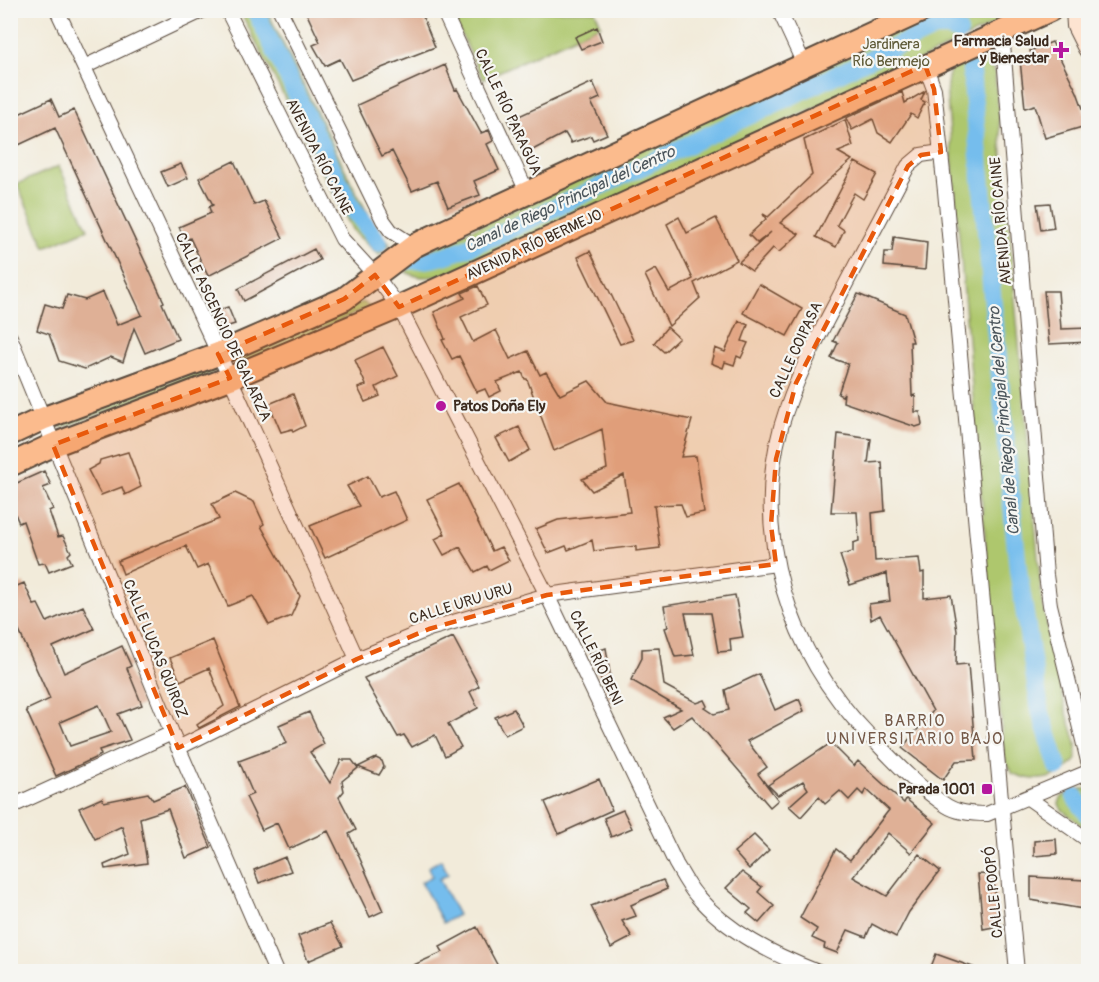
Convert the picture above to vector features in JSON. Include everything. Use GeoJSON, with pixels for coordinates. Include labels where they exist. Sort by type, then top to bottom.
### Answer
{"type":"FeatureCollection","features":[{"type":"Feature","properties":{"kind":"main road"},"geometry":{"type":"LineString","coordinates":[[10,434],[42,419],[218,354],[344,299],[414,246],[923,10]]}},
{"type":"Feature","properties":{"kind":"main road","name":"AVENIDA RÍO BERMEJO"},"geometry":{"type":"LineString","coordinates":[[10,465],[53,445],[230,378],[399,307],[925,65],[1050,10]]}},
{"type":"Feature","properties":{"kind":"main road"},"geometry":{"type":"LineString","coordinates":[[1076,10],[1077,26],[1089,48]]}},
{"type":"Feature","properties":{"kind":"street","name":"CALLE ASCENCIO DE GALARZA"},"geometry":{"type":"LineString","coordinates":[[57,10],[230,378],[357,658]]}},
{"type":"Feature","properties":{"kind":"street"},"geometry":{"type":"LineString","coordinates":[[84,67],[204,10]]}},
{"type":"Feature","properties":{"kind":"street","name":"AVENIDA RÍO CAINE"},"geometry":{"type":"LineString","coordinates":[[227,10],[342,239],[375,275],[399,307]]}},
{"type":"Feature","properties":{"kind":"street","name":"AVENIDA RÍO CAINE"},"geometry":{"type":"LineString","coordinates":[[280,10],[383,220],[391,231],[414,246]]}},
{"type":"Feature","properties":{"kind":"street","name":"CALLE RÍO PARAGÚA"},"geometry":{"type":"LineString","coordinates":[[443,10],[528,194]]}},
{"type":"Feature","properties":{"kind":"street"},"geometry":{"type":"LineString","coordinates":[[779,10],[804,64]]}},
{"type":"Feature","properties":{"kind":"street","name":"AVENIDA RÍO CAINE"},"geometry":{"type":"LineString","coordinates":[[1002,32],[1046,575],[1050,605],[1089,761]]}},
{"type":"Feature","properties":{"kind":"street"},"geometry":{"type":"LineString","coordinates":[[925,65],[934,89],[941,152]]}},
{"type":"Feature","properties":{"kind":"street","name":"CALLE COIPASA"},"geometry":{"type":"LineString","coordinates":[[941,152],[921,155],[908,166],[796,382],[780,428],[771,525],[776,564],[800,637],[818,671],[853,718],[900,768],[948,807],[970,813],[987,814],[1003,810]]}},
{"type":"Feature","properties":{"kind":"street","name":"CALLE POOPÓ"},"geometry":{"type":"LineString","coordinates":[[941,152],[1017,972]]}},
{"type":"Feature","properties":{"kind":"street","name":"CALLE RÍO BENI"},"geometry":{"type":"LineString","coordinates":[[399,307],[547,595],[676,864],[694,894],[715,915],[743,935],[818,972]]}},
{"type":"Feature","properties":{"kind":"street","name":"CALLE LUCAS QUIROZ"},"geometry":{"type":"LineString","coordinates":[[10,337],[178,748],[276,972]]}},
{"type":"Feature","properties":{"kind":"street","name":"CALLE URU URU"},"geometry":{"type":"LineString","coordinates":[[178,748],[357,658],[429,629],[547,595],[776,564]]}},
{"type":"Feature","properties":{"kind":"street"},"geometry":{"type":"LineString","coordinates":[[10,807],[172,733]]}},
{"type":"Feature","properties":{"kind":"street"},"geometry":{"type":"LineString","coordinates":[[1003,810],[1089,772]]}},
{"type":"Feature","properties":{"kind":"street"},"geometry":{"type":"LineString","coordinates":[[1028,798],[1089,840]]}},
{"type":"Feature","properties":{"kind":"highlighted area"},"geometry":{"type":"Polygon","coordinates":[[[925,65],[934,89],[941,152],[921,155],[908,166],[796,383],[776,459],[771,525],[776,564],[547,595],[429,629],[357,659],[178,748],[53,445],[230,378],[218,354],[344,299],[375,275],[399,307],[925,65]]]}},
{"type":"Feature","properties":{"kind":"green space"},"geometry":{"type":"Polygon","coordinates":[[[240,11],[267,11],[352,184],[369,216],[390,244],[379,255],[353,231],[240,11]]]}},
{"type":"Feature","properties":{"kind":"green space"},"geometry":{"type":"Polygon","coordinates":[[[450,11],[595,11],[601,25],[483,79],[450,11]]]}},
{"type":"Feature","properties":{"kind":"green space","name":"Jardinera Río Bermejo"},"geometry":{"type":"Polygon","coordinates":[[[943,11],[1020,11],[941,50],[479,261],[434,276],[415,276],[406,272],[428,250],[889,33],[943,11]]]}},
{"type":"Feature","properties":{"kind":"green space"},"geometry":{"type":"Polygon","coordinates":[[[973,55],[987,61],[995,75],[1042,602],[1065,707],[1076,743],[1076,760],[1069,767],[1054,776],[1038,779],[1012,773],[1004,756],[947,98],[951,70],[958,62],[973,55]]]}},
{"type":"Feature","properties":{"kind":"green space"},"geometry":{"type":"Polygon","coordinates":[[[59,166],[88,229],[45,247],[17,184],[59,166]]]}},
{"type":"Feature","properties":{"kind":"green space"},"geometry":{"type":"Polygon","coordinates":[[[363,302],[370,307],[236,367],[232,359],[363,302]]]}},
{"type":"Feature","properties":{"kind":"green space"},"geometry":{"type":"Polygon","coordinates":[[[213,366],[215,372],[61,428],[59,422],[213,366]]]}},
{"type":"Feature","properties":{"kind":"green space"},"geometry":{"type":"Polygon","coordinates":[[[1073,789],[1088,789],[1088,830],[1062,810],[1059,804],[1061,798],[1073,789]]]}},
{"type":"Feature","properties":{"kind":"water"},"geometry":{"type":"Polygon","coordinates":[[[441,860],[448,874],[439,879],[458,915],[443,923],[421,882],[432,876],[428,867],[441,860]]]}},
{"type":"Feature","properties":{"kind":"building"},"geometry":{"type":"Polygon","coordinates":[[[305,10],[420,10],[435,47],[351,80],[340,59],[325,66],[313,45],[320,42],[305,10]]]}},
{"type":"Feature","properties":{"kind":"building"},"geometry":{"type":"Polygon","coordinates":[[[597,27],[602,41],[581,49],[575,37],[597,27]]]}},
{"type":"Feature","properties":{"kind":"building"},"geometry":{"type":"Polygon","coordinates":[[[1052,42],[1077,92],[1089,125],[1045,138],[1035,105],[1025,108],[1020,60],[1032,55],[1030,51],[1052,42]]]}},
{"type":"Feature","properties":{"kind":"building"},"geometry":{"type":"Polygon","coordinates":[[[445,65],[455,90],[457,89],[481,133],[489,130],[493,141],[487,144],[499,170],[474,181],[480,195],[448,207],[437,181],[412,191],[392,151],[382,156],[357,105],[445,65]]]}},
{"type":"Feature","properties":{"kind":"building"},"geometry":{"type":"Polygon","coordinates":[[[593,82],[600,98],[591,102],[607,134],[593,140],[591,136],[571,143],[565,133],[525,154],[508,121],[593,82]]]}},
{"type":"Feature","properties":{"kind":"building"},"geometry":{"type":"Polygon","coordinates":[[[925,91],[921,100],[925,102],[917,118],[911,114],[892,142],[878,133],[873,119],[852,130],[846,118],[902,92],[905,103],[925,91]]]}},
{"type":"Feature","properties":{"kind":"building"},"geometry":{"type":"Polygon","coordinates":[[[51,99],[59,117],[74,110],[164,302],[162,303],[178,339],[145,353],[134,328],[123,362],[111,357],[85,369],[59,361],[49,334],[37,330],[45,304],[62,309],[67,295],[85,300],[103,292],[117,325],[142,315],[55,128],[10,149],[10,118],[51,99]]]}},
{"type":"Feature","properties":{"kind":"building"},"geometry":{"type":"Polygon","coordinates":[[[845,120],[853,146],[838,152],[852,160],[780,223],[799,234],[779,252],[773,248],[752,271],[739,262],[771,232],[757,243],[749,235],[766,219],[763,214],[768,217],[812,175],[804,140],[845,120]]]}},
{"type":"Feature","properties":{"kind":"building"},"geometry":{"type":"Polygon","coordinates":[[[234,161],[254,205],[264,201],[283,238],[208,276],[190,238],[185,241],[179,227],[211,213],[209,207],[213,205],[199,178],[234,161]]]}},
{"type":"Feature","properties":{"kind":"building"},"geometry":{"type":"Polygon","coordinates":[[[855,162],[877,174],[863,199],[854,193],[837,225],[844,230],[836,247],[816,237],[855,162]]]}},
{"type":"Feature","properties":{"kind":"building"},"geometry":{"type":"Polygon","coordinates":[[[181,164],[188,178],[168,187],[161,172],[181,164]]]}},
{"type":"Feature","properties":{"kind":"building"},"geometry":{"type":"Polygon","coordinates":[[[1050,203],[1054,228],[1041,230],[1037,204],[1050,203]]]}},
{"type":"Feature","properties":{"kind":"building"},"geometry":{"type":"Polygon","coordinates":[[[679,217],[687,233],[716,218],[737,260],[694,283],[700,298],[669,326],[645,275],[656,269],[669,292],[693,279],[667,224],[679,217]]]}},
{"type":"Feature","properties":{"kind":"building"},"geometry":{"type":"Polygon","coordinates":[[[894,237],[927,242],[925,270],[884,266],[885,252],[892,252],[894,237]]]}},
{"type":"Feature","properties":{"kind":"building"},"geometry":{"type":"Polygon","coordinates":[[[314,249],[320,260],[244,301],[238,289],[314,249]]]}},
{"type":"Feature","properties":{"kind":"building"},"geometry":{"type":"Polygon","coordinates":[[[590,251],[633,340],[620,344],[578,257],[590,251]]]}},
{"type":"Feature","properties":{"kind":"building"},"geometry":{"type":"Polygon","coordinates":[[[759,284],[802,309],[787,336],[743,313],[759,284]]]}},
{"type":"Feature","properties":{"kind":"building"},"geometry":{"type":"Polygon","coordinates":[[[478,286],[487,305],[461,317],[473,342],[496,330],[510,359],[528,351],[540,375],[546,372],[560,395],[589,381],[607,402],[692,420],[681,457],[696,456],[704,513],[686,517],[681,504],[654,505],[660,548],[636,551],[636,546],[594,551],[592,540],[568,550],[566,546],[548,553],[536,529],[558,520],[630,512],[624,475],[592,491],[582,479],[607,469],[602,429],[554,451],[527,379],[522,372],[497,382],[501,391],[489,397],[485,389],[477,392],[459,356],[452,359],[442,340],[445,339],[434,312],[465,298],[462,293],[478,286]]]}},
{"type":"Feature","properties":{"kind":"building"},"geometry":{"type":"Polygon","coordinates":[[[1044,291],[1058,291],[1061,329],[1089,328],[1089,342],[1049,344],[1044,291]]]}},
{"type":"Feature","properties":{"kind":"building"},"geometry":{"type":"Polygon","coordinates":[[[858,294],[905,314],[913,342],[910,342],[912,396],[915,395],[915,412],[920,412],[922,425],[916,427],[843,402],[844,393],[842,396],[838,394],[848,364],[831,358],[838,343],[833,341],[858,294]]]}},
{"type":"Feature","properties":{"kind":"building"},"geometry":{"type":"Polygon","coordinates":[[[228,307],[235,324],[222,328],[216,311],[228,307]]]}},
{"type":"Feature","properties":{"kind":"building"},"geometry":{"type":"Polygon","coordinates":[[[739,321],[748,325],[742,341],[748,343],[741,358],[737,356],[734,365],[725,362],[723,368],[711,363],[715,348],[725,352],[739,321]]]}},
{"type":"Feature","properties":{"kind":"building"},"geometry":{"type":"Polygon","coordinates":[[[667,327],[679,338],[664,352],[654,343],[667,327]]]}},
{"type":"Feature","properties":{"kind":"building"},"geometry":{"type":"Polygon","coordinates":[[[383,347],[398,376],[376,387],[380,396],[365,402],[358,388],[366,385],[355,360],[383,347]]]}},
{"type":"Feature","properties":{"kind":"building"},"geometry":{"type":"Polygon","coordinates":[[[293,394],[305,426],[293,432],[292,429],[281,432],[269,404],[293,394]]]}},
{"type":"Feature","properties":{"kind":"building"},"geometry":{"type":"Polygon","coordinates":[[[519,427],[530,450],[509,462],[496,438],[519,427]]]}},
{"type":"Feature","properties":{"kind":"building"},"geometry":{"type":"Polygon","coordinates":[[[838,434],[871,439],[868,463],[882,462],[885,511],[872,513],[875,561],[919,558],[921,573],[924,572],[924,598],[951,595],[957,631],[956,665],[968,664],[976,760],[956,761],[943,780],[902,748],[933,711],[880,615],[871,620],[869,604],[890,601],[887,573],[850,585],[840,555],[853,552],[853,543],[859,541],[857,512],[831,512],[838,434]]]}},
{"type":"Feature","properties":{"kind":"building"},"geometry":{"type":"Polygon","coordinates":[[[128,452],[141,487],[125,495],[122,487],[101,495],[88,470],[99,464],[100,460],[128,452]]]}},
{"type":"Feature","properties":{"kind":"building"},"geometry":{"type":"Polygon","coordinates":[[[44,471],[51,485],[43,488],[53,509],[49,511],[58,537],[63,536],[71,552],[68,555],[72,563],[49,572],[45,563],[38,564],[23,521],[19,523],[10,502],[10,486],[44,471]]]}},
{"type":"Feature","properties":{"kind":"building"},"geometry":{"type":"Polygon","coordinates":[[[368,476],[379,497],[394,491],[407,520],[325,558],[310,526],[359,506],[347,486],[368,476]]]}},
{"type":"Feature","properties":{"kind":"building"},"geometry":{"type":"Polygon","coordinates":[[[459,484],[492,551],[501,547],[509,560],[489,570],[487,566],[475,572],[460,547],[444,555],[435,539],[445,534],[427,499],[459,484]]]}},
{"type":"Feature","properties":{"kind":"building"},"geometry":{"type":"Polygon","coordinates":[[[235,493],[254,502],[264,524],[261,526],[300,596],[291,616],[269,625],[253,596],[228,606],[208,564],[197,569],[186,546],[123,574],[118,561],[219,519],[212,504],[235,493]]]}},
{"type":"Feature","properties":{"kind":"building"},"geometry":{"type":"Polygon","coordinates":[[[24,583],[34,605],[38,604],[47,622],[83,606],[94,629],[53,647],[64,673],[122,646],[131,666],[127,668],[142,705],[118,714],[130,740],[99,750],[101,755],[56,776],[26,710],[50,699],[10,611],[10,589],[24,583]],[[99,705],[60,722],[70,746],[111,732],[99,705]]]}},
{"type":"Feature","properties":{"kind":"building"},"geometry":{"type":"Polygon","coordinates":[[[735,595],[743,637],[730,639],[731,651],[718,652],[711,613],[685,613],[694,655],[675,657],[665,628],[668,627],[664,606],[735,595]]]}},
{"type":"Feature","properties":{"kind":"building"},"geometry":{"type":"Polygon","coordinates":[[[453,637],[479,686],[470,692],[478,708],[448,724],[461,747],[445,756],[435,735],[412,747],[404,735],[398,737],[364,678],[453,637]]]}},
{"type":"Feature","properties":{"kind":"building"},"geometry":{"type":"Polygon","coordinates":[[[213,640],[240,707],[199,728],[197,725],[224,706],[209,668],[180,681],[170,658],[213,640]]]}},
{"type":"Feature","properties":{"kind":"building"},"geometry":{"type":"Polygon","coordinates":[[[606,648],[614,700],[611,701],[589,654],[606,648]]]}},
{"type":"Feature","properties":{"kind":"building"},"geometry":{"type":"Polygon","coordinates":[[[659,648],[664,685],[697,703],[705,700],[708,706],[705,708],[714,714],[729,710],[725,690],[759,674],[775,710],[799,699],[804,711],[747,741],[767,767],[758,774],[778,800],[770,807],[692,716],[673,728],[663,717],[681,709],[631,680],[642,658],[642,649],[659,648]]]}},
{"type":"Feature","properties":{"kind":"building"},"geometry":{"type":"Polygon","coordinates":[[[514,709],[523,726],[505,735],[495,717],[514,709]]]}},
{"type":"Feature","properties":{"kind":"building"},"geometry":{"type":"Polygon","coordinates":[[[309,712],[324,744],[310,752],[330,783],[341,760],[352,760],[358,768],[342,781],[344,791],[339,797],[356,830],[349,834],[383,911],[370,917],[328,831],[289,849],[277,823],[262,830],[246,797],[253,794],[239,761],[287,743],[279,725],[309,712]]]}},
{"type":"Feature","properties":{"kind":"building"},"geometry":{"type":"Polygon","coordinates":[[[831,743],[854,766],[858,761],[904,803],[906,799],[935,823],[911,853],[888,833],[853,877],[887,896],[919,854],[940,871],[909,912],[896,937],[872,924],[866,937],[848,930],[837,953],[824,948],[825,944],[812,938],[817,929],[800,918],[836,849],[850,860],[889,810],[866,789],[863,795],[858,790],[849,800],[840,791],[825,804],[819,797],[801,817],[789,806],[808,789],[803,781],[778,795],[768,785],[831,743]]]}},
{"type":"Feature","properties":{"kind":"building"},"geometry":{"type":"Polygon","coordinates":[[[376,758],[382,761],[384,767],[379,775],[358,767],[376,758]]]}},
{"type":"Feature","properties":{"kind":"building"},"geometry":{"type":"Polygon","coordinates":[[[599,779],[612,810],[559,834],[545,802],[599,779]]]}},
{"type":"Feature","properties":{"kind":"building"},"geometry":{"type":"Polygon","coordinates":[[[185,787],[211,847],[186,858],[168,809],[140,818],[147,863],[105,869],[104,865],[130,854],[122,826],[95,839],[79,808],[102,798],[104,802],[148,793],[153,800],[185,787]]]}},
{"type":"Feature","properties":{"kind":"building"},"geometry":{"type":"Polygon","coordinates":[[[623,810],[632,828],[611,837],[604,818],[623,810]]]}},
{"type":"Feature","properties":{"kind":"building"},"geometry":{"type":"Polygon","coordinates":[[[754,835],[769,850],[749,869],[734,852],[754,835]]]}},
{"type":"Feature","properties":{"kind":"building"},"geometry":{"type":"Polygon","coordinates":[[[1056,839],[1057,854],[1034,856],[1034,841],[1056,839]]]}},
{"type":"Feature","properties":{"kind":"building"},"geometry":{"type":"Polygon","coordinates":[[[285,857],[291,871],[259,883],[254,870],[285,857]]]}},
{"type":"Feature","properties":{"kind":"building"},"geometry":{"type":"Polygon","coordinates":[[[742,872],[762,887],[758,892],[774,906],[759,923],[747,913],[751,909],[726,888],[742,872]]]}},
{"type":"Feature","properties":{"kind":"building"},"geometry":{"type":"Polygon","coordinates":[[[978,874],[993,875],[999,926],[983,929],[978,874]]]}},
{"type":"Feature","properties":{"kind":"building"},"geometry":{"type":"Polygon","coordinates":[[[1031,877],[1085,880],[1089,910],[1031,900],[1031,877]]]}},
{"type":"Feature","properties":{"kind":"building"},"geometry":{"type":"Polygon","coordinates":[[[663,880],[667,889],[631,905],[636,916],[622,921],[632,937],[611,948],[591,906],[663,880]]]}},
{"type":"Feature","properties":{"kind":"building"},"geometry":{"type":"Polygon","coordinates":[[[330,923],[343,946],[308,961],[298,936],[330,923]]]}},
{"type":"Feature","properties":{"kind":"building"},"geometry":{"type":"Polygon","coordinates":[[[477,927],[501,972],[398,972],[443,952],[440,947],[477,927]]]}},
{"type":"Feature","properties":{"kind":"building"},"geometry":{"type":"Polygon","coordinates":[[[936,954],[981,970],[980,972],[929,972],[936,954]]]}},
{"type":"Feature","properties":{"kind":"waterway","name":"Canal de Riego Principal del Centro"},"geometry":{"type":"LineString","coordinates":[[255,10],[351,206],[379,243]]}},
{"type":"Feature","properties":{"kind":"waterway","name":"Canal de Riego Principal del Centro"},"geometry":{"type":"LineString","coordinates":[[407,260],[440,257],[493,237],[935,28],[948,28],[959,32]]}},
{"type":"Feature","properties":{"kind":"waterway","name":"Canal de Riego Principal del Centro"},"geometry":{"type":"LineString","coordinates":[[971,71],[1018,570],[1040,710],[1058,767]]}},
{"type":"Feature","properties":{"kind":"waterway","name":"Canal de Riego Principal del Centro"},"geometry":{"type":"LineString","coordinates":[[1075,797],[1088,814]]}},
{"type":"Feature","properties":{"kind":"place","name":"Farmacia Salud y Bienestar"},"geometry":{"type":"Point","coordinates":[1061,50]}},
{"type":"Feature","properties":{"kind":"place","name":"Patos Doña Ely"},"geometry":{"type":"Point","coordinates":[441,406]}},
{"type":"Feature","properties":{"kind":"place","name":"Parada 1001"},"geometry":{"type":"Point","coordinates":[987,789]}},
{"type":"Feature","properties":{"kind":"district","name":"BARRIO UNIVERSITARIO BAJO"},"geometry":{"type":"Point","coordinates":[915,730]}}]}
